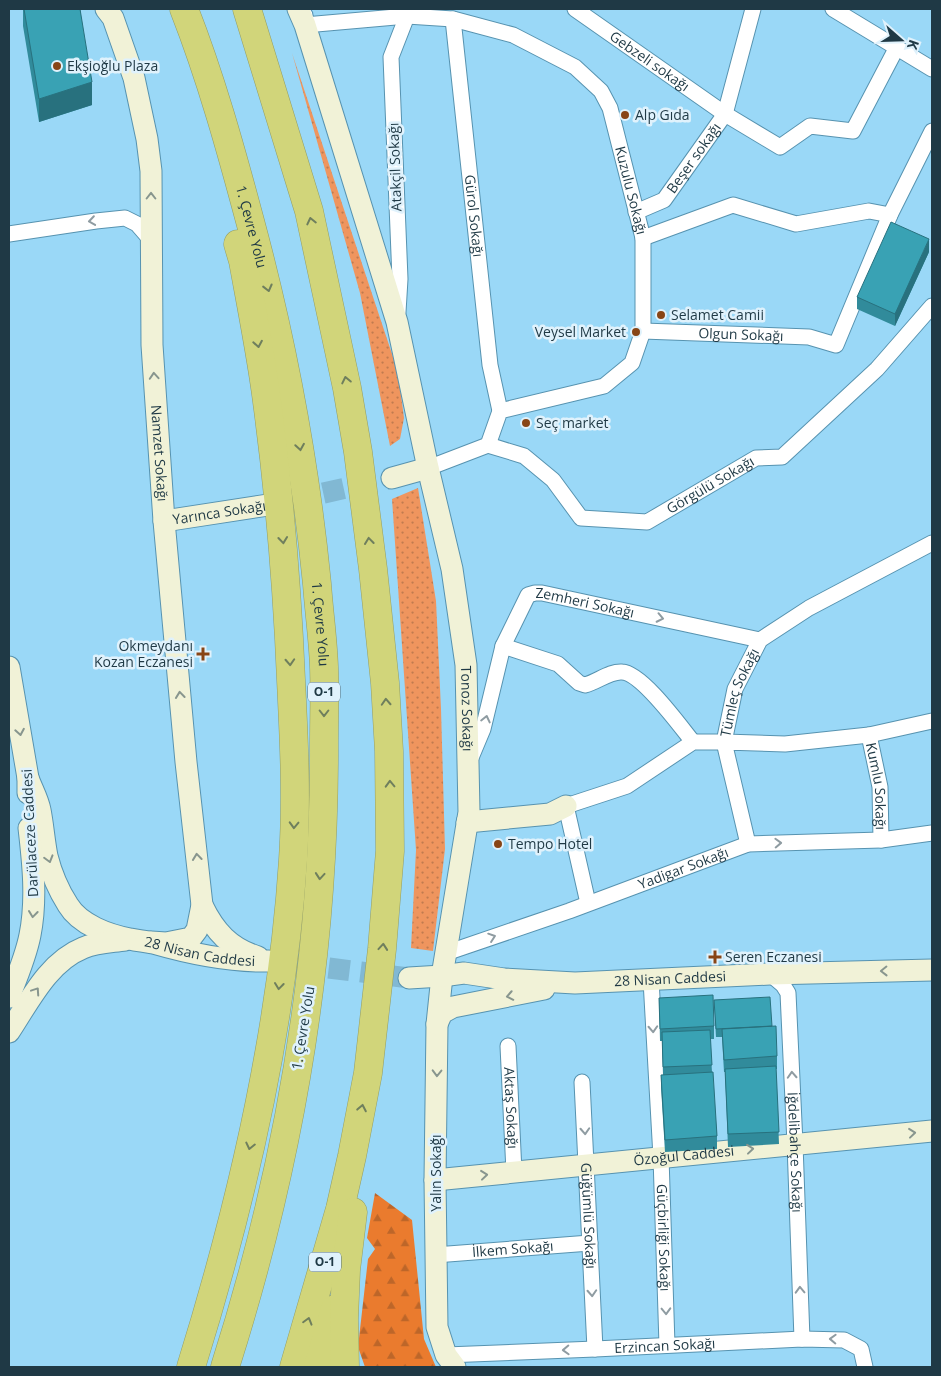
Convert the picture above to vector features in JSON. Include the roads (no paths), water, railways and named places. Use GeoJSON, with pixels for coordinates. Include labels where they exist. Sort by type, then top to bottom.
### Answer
{"type":"FeatureCollection","features":[{"type":"Feature","properties":{"kind":"highway","name":"O-1"},"geometry":{"type":"LineString","coordinates":[[247,9],[309,211],[347,388],[364,497],[385,683],[390,801],[390,851],[382,949],[368,1073],[352,1156],[323,1271],[294,1367]]}},
{"type":"Feature","properties":{"kind":"highway"},"geometry":{"type":"LineString","coordinates":[[187,16],[215,157],[243,261],[266,391],[285,558],[295,801],[293,861],[287,928],[267,1068],[233,1218],[209,1311],[191,1367]]}},
{"type":"Feature","properties":{"kind":"highway","name":"1. Çevre Yolu"},"geometry":{"type":"LineString","coordinates":[[187,16],[224,126],[274,316],[299,442],[311,523],[324,667],[322,842],[302,1044],[272,1192],[225,1367]]}},
{"type":"Feature","properties":{"kind":"highway"},"geometry":{"type":"LineString","coordinates":[[345,1367],[344,1318],[346,1270],[354,1185],[352,1156]]}},
{"type":"Feature","properties":{"kind":"highway"},"geometry":{"type":"LineString","coordinates":[[318,1367],[346,1270]]}},
{"type":"Feature","properties":{"kind":"main road","name":"Namzet Sokağı"},"geometry":{"type":"LineString","coordinates":[[106,9],[113,18],[134,78],[147,139],[151,171],[152,345],[164,521],[186,762],[202,905],[197,930],[191,938],[166,943],[151,942]]}},
{"type":"Feature","properties":{"kind":"main road","name":"Tonoz Sokağı"},"geometry":{"type":"LineString","coordinates":[[302,14],[397,322],[428,468],[452,568],[466,665],[468,814],[442,976]]}},
{"type":"Feature","properties":{"kind":"main road"},"geometry":{"type":"LineString","coordinates":[[392,478],[428,468]]}},
{"type":"Feature","properties":{"kind":"main road","name":"Yarınca Sokağı"},"geometry":{"type":"LineString","coordinates":[[164,521],[275,504]]}},
{"type":"Feature","properties":{"kind":"main road","name":"Darülaceze Caddesi"},"geometry":{"type":"LineString","coordinates":[[9,667],[28,778],[28,818],[34,901],[30,935],[9,997]]}},
{"type":"Feature","properties":{"kind":"main road"},"geometry":{"type":"LineString","coordinates":[[28,778],[40,810],[48,856],[57,884],[69,907],[81,919],[97,928],[130,939]]}},
{"type":"Feature","properties":{"kind":"main road"},"geometry":{"type":"LineString","coordinates":[[468,814],[550,814],[566,806]]}},
{"type":"Feature","properties":{"kind":"main road","name":"Namzet Sokağı"},"geometry":{"type":"LineString","coordinates":[[202,905],[212,925],[224,938],[240,950],[269,961]]}},
{"type":"Feature","properties":{"kind":"main road"},"geometry":{"type":"LineString","coordinates":[[9,1032],[44,980],[55,967],[70,955],[95,944],[130,939]]}},
{"type":"Feature","properties":{"kind":"main road","name":"28 Nisan Caddesi"},"geometry":{"type":"LineString","coordinates":[[130,939],[151,942],[168,948],[227,960],[269,961]]}},
{"type":"Feature","properties":{"kind":"main road","name":"28 Nisan Caddesi"},"geometry":{"type":"LineString","coordinates":[[409,978],[464,973],[504,979],[575,983],[770,974],[932,970]]}},
{"type":"Feature","properties":{"kind":"main road","name":"Yalın Sokağı"},"geometry":{"type":"LineString","coordinates":[[442,976],[437,1024],[435,1180],[437,1327],[450,1361]]}},
{"type":"Feature","properties":{"kind":"main road"},"geometry":{"type":"LineString","coordinates":[[437,1024],[442,1013],[453,1007],[575,983]]}},
{"type":"Feature","properties":{"kind":"main road","name":"Özoğul Caddesi"},"geometry":{"type":"LineString","coordinates":[[435,1180],[932,1131]]}},
{"type":"Feature","properties":{"kind":"street","name":"Gebzeli sokağı"},"geometry":{"type":"LineString","coordinates":[[575,9],[725,114]]}},
{"type":"Feature","properties":{"kind":"street","name":"Beşer sokağı"},"geometry":{"type":"LineString","coordinates":[[636,212],[664,200],[725,114],[753,9]]}},
{"type":"Feature","properties":{"kind":"street"},"geometry":{"type":"LineString","coordinates":[[834,9],[932,69]]}},
{"type":"Feature","properties":{"kind":"street","name":"Kuzulu Sokağı"},"geometry":{"type":"LineString","coordinates":[[302,14],[407,12],[453,19],[512,35],[575,67],[601,91],[610,108],[643,238],[643,331],[632,363],[604,386],[500,411]]}},
{"type":"Feature","properties":{"kind":"street","name":"Atakçil Sokağı"},"geometry":{"type":"LineString","coordinates":[[397,322],[400,279],[391,57],[407,12]]}},
{"type":"Feature","properties":{"kind":"street","name":"Gürol Sokağı"},"geometry":{"type":"LineString","coordinates":[[453,19],[490,365],[500,411]]}},
{"type":"Feature","properties":{"kind":"street","name":"Beşer sokağı"},"geometry":{"type":"LineString","coordinates":[[725,114],[780,147],[810,126],[853,131],[897,47]]}},
{"type":"Feature","properties":{"kind":"street"},"geometry":{"type":"LineString","coordinates":[[643,238],[732,205],[796,224],[869,211],[890,215],[932,131]]}},
{"type":"Feature","properties":{"kind":"street","name":"Olgun Sokağı"},"geometry":{"type":"LineString","coordinates":[[643,331],[808,337],[836,345],[890,215]]}},
{"type":"Feature","properties":{"kind":"street"},"geometry":{"type":"LineString","coordinates":[[9,234],[126,218],[137,224],[150,239]]}},
{"type":"Feature","properties":{"kind":"street","name":"Görgülü Sokağı"},"geometry":{"type":"LineString","coordinates":[[488,445],[524,456],[554,480],[581,518],[647,522],[756,458],[782,458],[877,369],[932,306]]}},
{"type":"Feature","properties":{"kind":"street"},"geometry":{"type":"LineString","coordinates":[[428,468],[488,445],[500,411]]}},
{"type":"Feature","properties":{"kind":"street","name":"Tümleç Sokağı"},"geometry":{"type":"LineString","coordinates":[[693,742],[724,742],[735,690],[760,640],[808,608],[932,543]]}},
{"type":"Feature","properties":{"kind":"street","name":"Zemheri Sokağı"},"geometry":{"type":"LineString","coordinates":[[468,764],[483,729],[503,646],[528,595],[535,592],[760,640]]}},
{"type":"Feature","properties":{"kind":"street"},"geometry":{"type":"LineString","coordinates":[[503,646],[563,666],[579,683],[585,685],[615,673],[622,672],[633,675],[652,692],[693,742],[627,786],[566,806],[588,903]]}},
{"type":"Feature","properties":{"kind":"street"},"geometry":{"type":"LineString","coordinates":[[748,844],[724,742],[785,744],[869,735],[932,721]]}},
{"type":"Feature","properties":{"kind":"street","name":"Kumlu Sokağı"},"geometry":{"type":"LineString","coordinates":[[869,735],[880,787],[882,840]]}},
{"type":"Feature","properties":{"kind":"street","name":"Yadigar Sokağı"},"geometry":{"type":"LineString","coordinates":[[446,953],[748,844],[882,840],[932,833]]}},
{"type":"Feature","properties":{"kind":"street","name":"İğdelibahçe Sokağı"},"geometry":{"type":"LineString","coordinates":[[770,974],[783,985],[788,993],[802,1339]]}},
{"type":"Feature","properties":{"kind":"street","name":"Güçbirliği Sokağı"},"geometry":{"type":"LineString","coordinates":[[651,980],[661,1158],[667,1346]]}},
{"type":"Feature","properties":{"kind":"street","name":"Aktaş Sokağı"},"geometry":{"type":"LineString","coordinates":[[508,1046],[514,1172]]}},
{"type":"Feature","properties":{"kind":"street","name":"Güğümlü Sokağı"},"geometry":{"type":"LineString","coordinates":[[582,1082],[595,1349]]}},
{"type":"Feature","properties":{"kind":"street","name":"İlkem Sokağı"},"geometry":{"type":"LineString","coordinates":[[436,1256],[590,1243]]}},
{"type":"Feature","properties":{"kind":"street","name":"Erzincan Sokağı"},"geometry":{"type":"LineString","coordinates":[[450,1361],[595,1349],[802,1339],[844,1340],[861,1348],[865,1367]]}},
{"type":"Feature","properties":{"kind":"tunnel"},"geometry":{"type":"LineString","coordinates":[[292,500],[392,478]]}},
{"type":"Feature","properties":{"kind":"tunnel"},"geometry":{"type":"LineString","coordinates":[[297,964],[409,978]]}},
{"type":"Feature","properties":{"kind":"place","name":"Ekşioğlu Plaza"},"geometry":{"type":"Point","coordinates":[57,66]}},
{"type":"Feature","properties":{"kind":"place","name":"Alp Gıda"},"geometry":{"type":"Point","coordinates":[625,115]}},
{"type":"Feature","properties":{"kind":"place","name":"Selamet Camii"},"geometry":{"type":"Point","coordinates":[661,315]}},
{"type":"Feature","properties":{"kind":"place","name":"Veysel Market"},"geometry":{"type":"Point","coordinates":[636,332]}},
{"type":"Feature","properties":{"kind":"place","name":"Seç market"},"geometry":{"type":"Point","coordinates":[526,423]}},
{"type":"Feature","properties":{"kind":"place","name":"Okmeydanı Kozan Eczanesi"},"geometry":{"type":"Point","coordinates":[203,654]}},
{"type":"Feature","properties":{"kind":"place","name":"Tempo Hotel"},"geometry":{"type":"Point","coordinates":[498,844]}},
{"type":"Feature","properties":{"kind":"place","name":"Seren Eczanesi"},"geometry":{"type":"Point","coordinates":[715,957]}}]}
